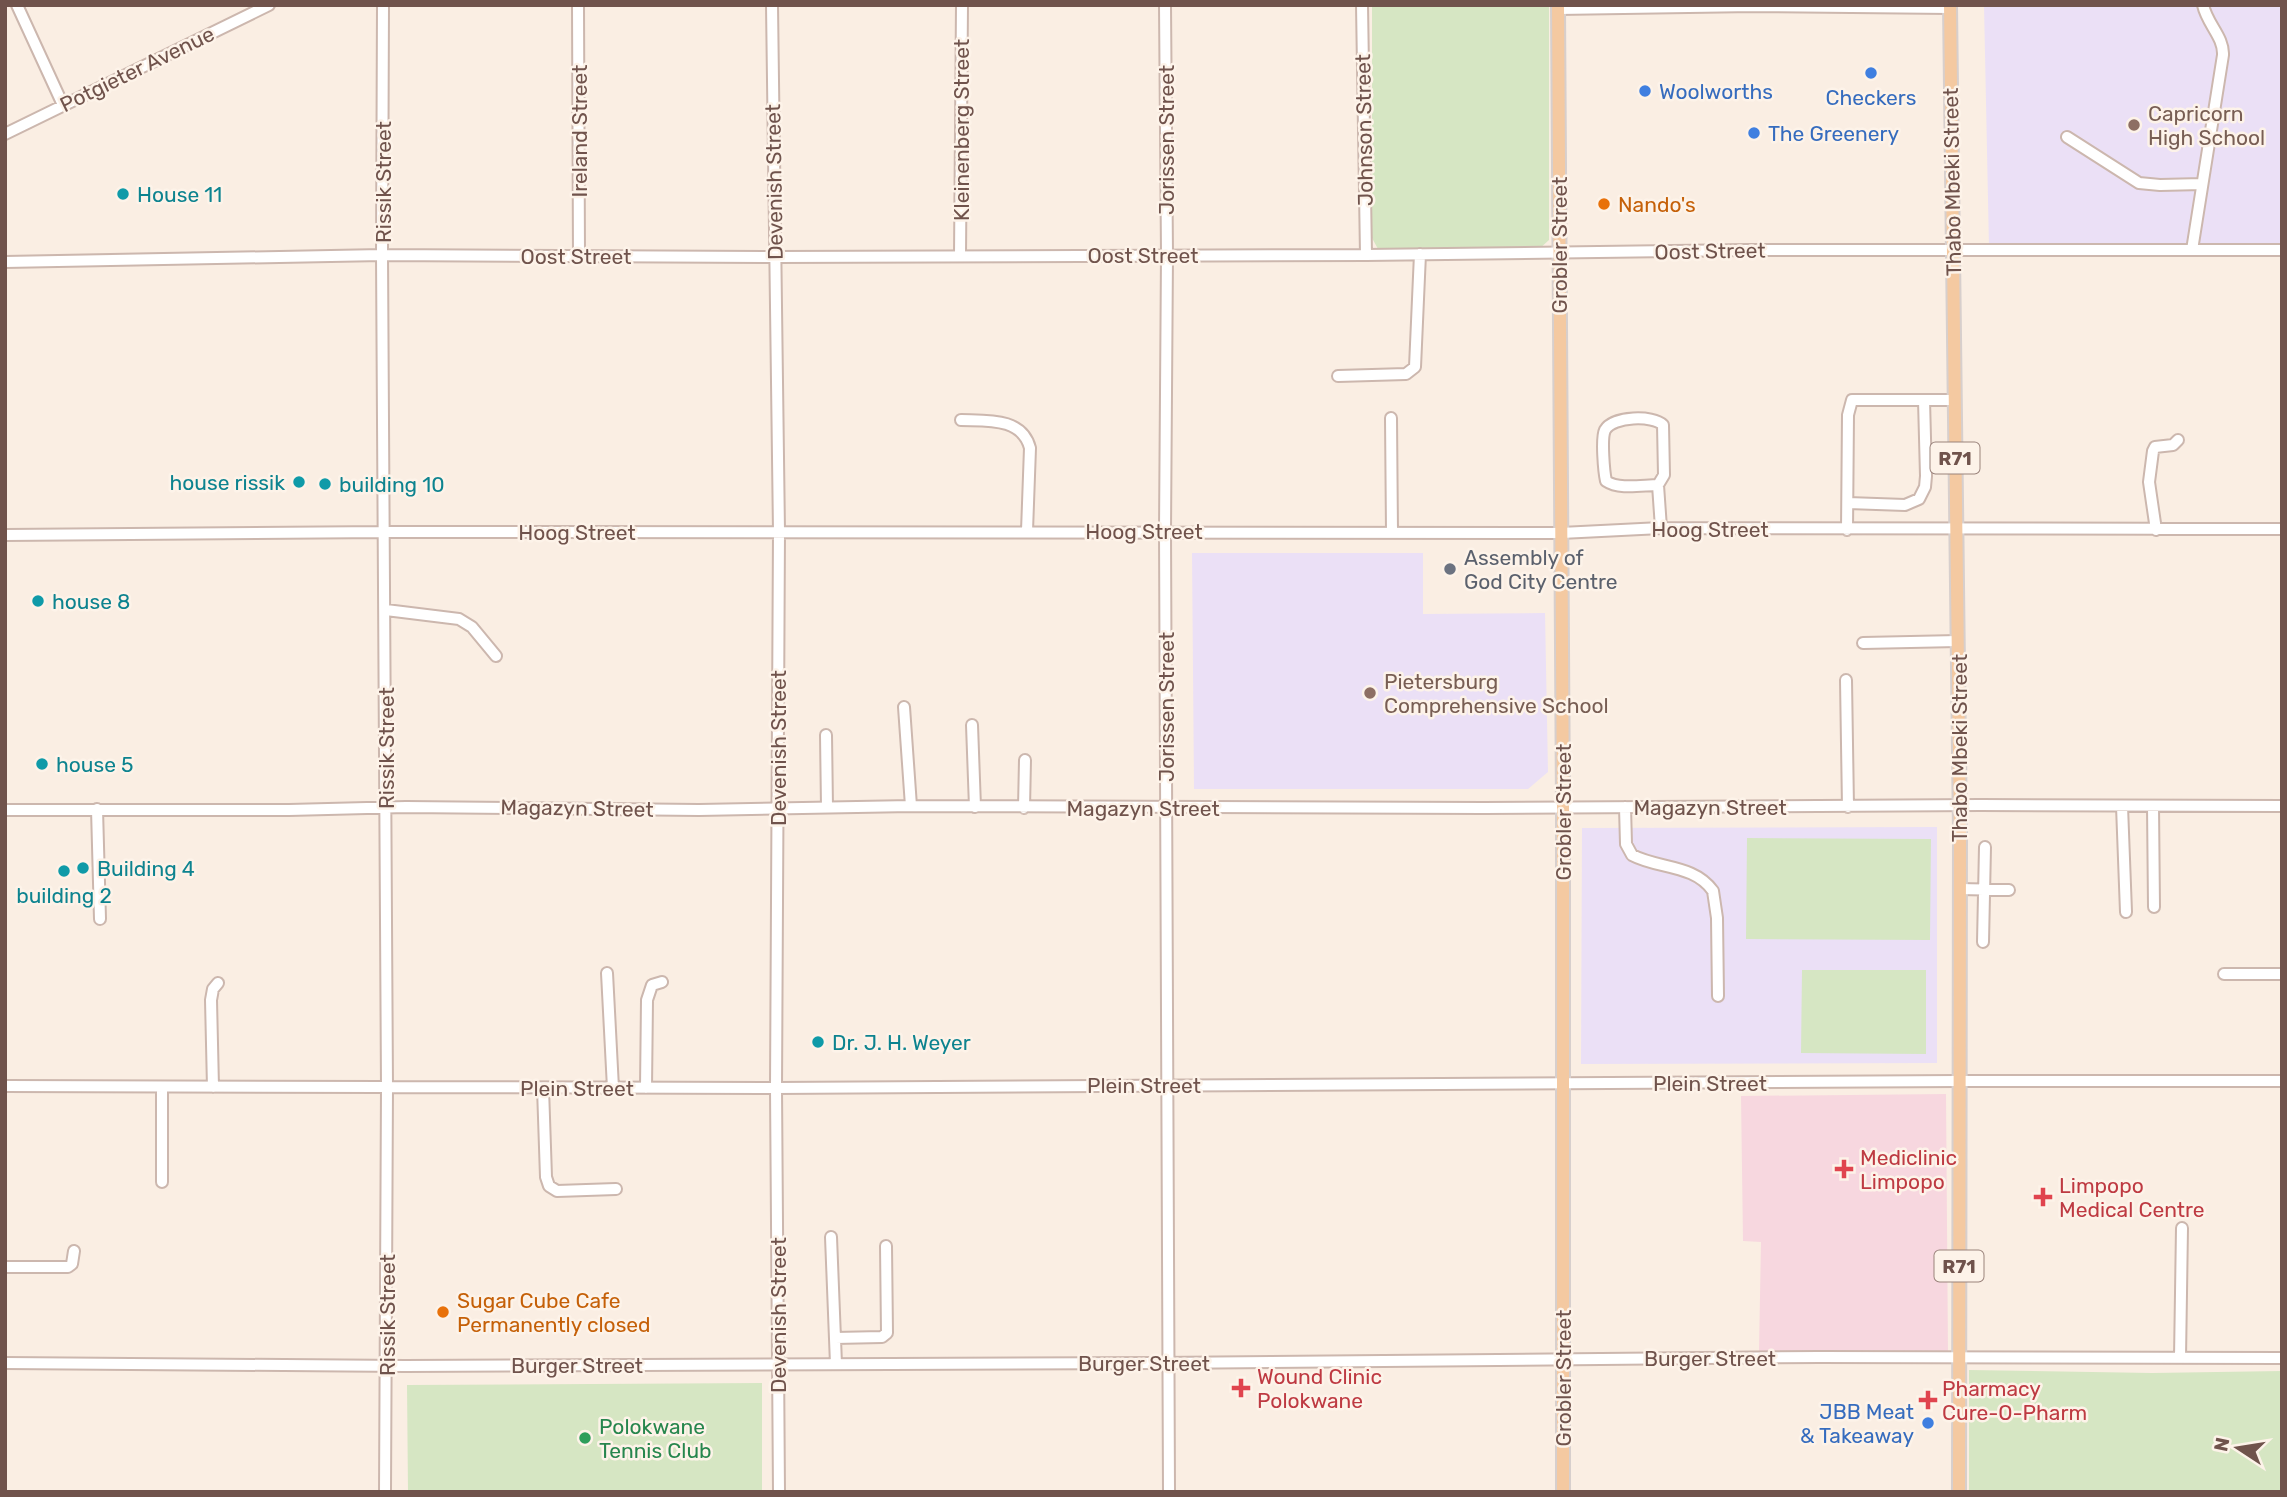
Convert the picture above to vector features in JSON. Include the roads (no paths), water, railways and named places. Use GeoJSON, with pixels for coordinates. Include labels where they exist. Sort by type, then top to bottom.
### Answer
{"type":"FeatureCollection","features":[{"type":"Feature","properties":{"kind":"main road","name":"Grobler Street"},"geometry":{"type":"LineString","coordinates":[[1558,7],[1563,806],[1563,1492]]}},
{"type":"Feature","properties":{"kind":"main road","name":"Thabo Mbeki Street"},"geometry":{"type":"LineString","coordinates":[[1950,7],[1958,641],[1959,1492]]}},
{"type":"Feature","properties":{"kind":"street"},"geometry":{"type":"LineString","coordinates":[[17,5],[63,105]]}},
{"type":"Feature","properties":{"kind":"street","name":"Potgieter Avenue"},"geometry":{"type":"LineString","coordinates":[[5,134],[250,10],[269,5]]}},
{"type":"Feature","properties":{"kind":"street","name":"Rissik Street"},"geometry":{"type":"LineString","coordinates":[[383,5],[387,1087],[385,1492]]}},
{"type":"Feature","properties":{"kind":"street","name":"Ireland Street"},"geometry":{"type":"LineString","coordinates":[[578,5],[579,256]]}},
{"type":"Feature","properties":{"kind":"street","name":"Devenish Street"},"geometry":{"type":"LineString","coordinates":[[772,5],[779,532],[776,1088],[779,1492]]}},
{"type":"Feature","properties":{"kind":"street","name":"Kleinenberg Street"},"geometry":{"type":"LineString","coordinates":[[961,255],[962,5]]}},
{"type":"Feature","properties":{"kind":"street","name":"Jorissen Street"},"geometry":{"type":"LineString","coordinates":[[1165,5],[1169,1492]]}},
{"type":"Feature","properties":{"kind":"street","name":"Johnson Street"},"geometry":{"type":"LineString","coordinates":[[1362,5],[1366,255]]}},
{"type":"Feature","properties":{"kind":"street"},"geometry":{"type":"LineString","coordinates":[[2192,250],[2223,55],[2221,42],[2206,18],[2203,5]]}},
{"type":"Feature","properties":{"kind":"street"},"geometry":{"type":"LineString","coordinates":[[1558,7],[1950,7]]}},
{"type":"Feature","properties":{"kind":"street"},"geometry":{"type":"LineString","coordinates":[[2067,137],[2139,183],[2202,184]]}},
{"type":"Feature","properties":{"kind":"street","name":"Oost Street"},"geometry":{"type":"LineString","coordinates":[[5,261],[382,255],[776,257],[2282,250]]}},
{"type":"Feature","properties":{"kind":"street"},"geometry":{"type":"LineString","coordinates":[[1338,376],[1406,374],[1415,367],[1420,254]]}},
{"type":"Feature","properties":{"kind":"street"},"geometry":{"type":"LineString","coordinates":[[1847,530],[1850,402],[1857,398],[1954,400]]}},
{"type":"Feature","properties":{"kind":"street"},"geometry":{"type":"LineString","coordinates":[[1848,503],[1905,505],[1919,499],[1925,487],[1926,476],[1924,400]]}},
{"type":"Feature","properties":{"kind":"street"},"geometry":{"type":"LineString","coordinates":[[1391,418],[1392,532]]}},
{"type":"Feature","properties":{"kind":"street"},"geometry":{"type":"LineString","coordinates":[[1658,485],[1621,485],[1606,481],[1604,435],[1609,426],[1640,418],[1661,422],[1664,429],[1664,475],[1658,485],[1661,528]]}},
{"type":"Feature","properties":{"kind":"street"},"geometry":{"type":"LineString","coordinates":[[961,420],[1004,421],[1028,441],[1030,460],[1027,531]]}},
{"type":"Feature","properties":{"kind":"street"},"geometry":{"type":"LineString","coordinates":[[2156,530],[2149,482],[2153,451],[2155,447],[2173,444],[2178,440]]}},
{"type":"Feature","properties":{"kind":"street","name":"Hoog Street"},"geometry":{"type":"LineString","coordinates":[[5,535],[1027,531],[1561,533],[1661,528],[2282,530]]}},
{"type":"Feature","properties":{"kind":"street"},"geometry":{"type":"LineString","coordinates":[[386,610],[459,619],[472,627],[496,656]]}},
{"type":"Feature","properties":{"kind":"street"},"geometry":{"type":"LineString","coordinates":[[1864,643],[1958,641]]}},
{"type":"Feature","properties":{"kind":"street"},"geometry":{"type":"LineString","coordinates":[[1846,680],[1849,807]]}},
{"type":"Feature","properties":{"kind":"street"},"geometry":{"type":"LineString","coordinates":[[905,707],[911,806]]}},
{"type":"Feature","properties":{"kind":"street"},"geometry":{"type":"LineString","coordinates":[[972,725],[975,807]]}},
{"type":"Feature","properties":{"kind":"street"},"geometry":{"type":"LineString","coordinates":[[826,735],[827,807]]}},
{"type":"Feature","properties":{"kind":"street"},"geometry":{"type":"LineString","coordinates":[[1024,808],[1025,760]]}},
{"type":"Feature","properties":{"kind":"street","name":"Magazyn Street"},"geometry":{"type":"LineString","coordinates":[[5,810],[699,810],[911,806],[2282,806]]}},
{"type":"Feature","properties":{"kind":"street"},"geometry":{"type":"LineString","coordinates":[[2122,806],[2126,912]]}},
{"type":"Feature","properties":{"kind":"street"},"geometry":{"type":"LineString","coordinates":[[2153,806],[2154,907]]}},
{"type":"Feature","properties":{"kind":"street"},"geometry":{"type":"LineString","coordinates":[[1625,807],[1626,844],[1632,855],[1680,868],[1713,891],[1717,918],[1718,996]]}},
{"type":"Feature","properties":{"kind":"street"},"geometry":{"type":"LineString","coordinates":[[97,809],[100,919]]}},
{"type":"Feature","properties":{"kind":"street"},"geometry":{"type":"LineString","coordinates":[[1983,942],[1985,847]]}},
{"type":"Feature","properties":{"kind":"street"},"geometry":{"type":"LineString","coordinates":[[1959,889],[2009,890]]}},
{"type":"Feature","properties":{"kind":"street"},"geometry":{"type":"LineString","coordinates":[[607,973],[613,1088]]}},
{"type":"Feature","properties":{"kind":"street"},"geometry":{"type":"LineString","coordinates":[[2224,974],[2282,974]]}},
{"type":"Feature","properties":{"kind":"street"},"geometry":{"type":"LineString","coordinates":[[646,1088],[647,1000],[652,985],[662,982]]}},
{"type":"Feature","properties":{"kind":"street"},"geometry":{"type":"LineString","coordinates":[[213,1087],[211,1000],[213,989],[218,984]]}},
{"type":"Feature","properties":{"kind":"street","name":"Plein Street"},"geometry":{"type":"LineString","coordinates":[[5,1086],[776,1088],[2282,1081]]}},
{"type":"Feature","properties":{"kind":"street"},"geometry":{"type":"LineString","coordinates":[[162,1087],[162,1182]]}},
{"type":"Feature","properties":{"kind":"street"},"geometry":{"type":"LineString","coordinates":[[543,1088],[546,1177],[550,1186],[557,1191],[616,1189]]}},
{"type":"Feature","properties":{"kind":"street"},"geometry":{"type":"LineString","coordinates":[[2180,1358],[2182,1228]]}},
{"type":"Feature","properties":{"kind":"street"},"geometry":{"type":"LineString","coordinates":[[831,1237],[836,1364]]}},
{"type":"Feature","properties":{"kind":"street"},"geometry":{"type":"LineString","coordinates":[[835,1338],[882,1337],[887,1334],[886,1246]]}},
{"type":"Feature","properties":{"kind":"street"},"geometry":{"type":"LineString","coordinates":[[5,1267],[68,1267],[72,1264],[74,1251]]}},
{"type":"Feature","properties":{"kind":"street","name":"Burger Street"},"geometry":{"type":"LineString","coordinates":[[5,1363],[387,1365],[1959,1357],[2282,1358]]}},
{"type":"Feature","properties":{"kind":"place","name":"Checkers"},"geometry":{"type":"Point","coordinates":[1871,73]}},
{"type":"Feature","properties":{"kind":"place","name":"Woolworths"},"geometry":{"type":"Point","coordinates":[1645,91]}},
{"type":"Feature","properties":{"kind":"place","name":"Capricorn High School"},"geometry":{"type":"Point","coordinates":[2134,125]}},
{"type":"Feature","properties":{"kind":"place","name":"The Greenery"},"geometry":{"type":"Point","coordinates":[1754,133]}},
{"type":"Feature","properties":{"kind":"place","name":"House 11"},"geometry":{"type":"Point","coordinates":[123,194]}},
{"type":"Feature","properties":{"kind":"place","name":"Nando's"},"geometry":{"type":"Point","coordinates":[1604,204]}},
{"type":"Feature","properties":{"kind":"place","name":"house rissik"},"geometry":{"type":"Point","coordinates":[299,482]}},
{"type":"Feature","properties":{"kind":"place","name":"building 10"},"geometry":{"type":"Point","coordinates":[325,484]}},
{"type":"Feature","properties":{"kind":"place","name":"Assembly of God City Centre"},"geometry":{"type":"Point","coordinates":[1450,569]}},
{"type":"Feature","properties":{"kind":"place","name":"house 8"},"geometry":{"type":"Point","coordinates":[38,601]}},
{"type":"Feature","properties":{"kind":"place","name":"Pietersburg Comprehensive School"},"geometry":{"type":"Point","coordinates":[1370,693]}},
{"type":"Feature","properties":{"kind":"place","name":"house 5"},"geometry":{"type":"Point","coordinates":[42,764]}},
{"type":"Feature","properties":{"kind":"place","name":"Building 4"},"geometry":{"type":"Point","coordinates":[83,868]}},
{"type":"Feature","properties":{"kind":"place","name":"building 2"},"geometry":{"type":"Point","coordinates":[64,871]}},
{"type":"Feature","properties":{"kind":"place","name":"Dr. J. H. Weyer"},"geometry":{"type":"Point","coordinates":[818,1042]}},
{"type":"Feature","properties":{"kind":"place","name":"Mediclinic Limpopo"},"geometry":{"type":"Point","coordinates":[1844,1169]}},
{"type":"Feature","properties":{"kind":"place","name":"Limpopo Medical Centre"},"geometry":{"type":"Point","coordinates":[2043,1197]}},
{"type":"Feature","properties":{"kind":"place","name":"Sugar Cube Cafe Permanently closed"},"geometry":{"type":"Point","coordinates":[443,1312]}},
{"type":"Feature","properties":{"kind":"place","name":"Wound Clinic Polokwane"},"geometry":{"type":"Point","coordinates":[1241,1388]}},
{"type":"Feature","properties":{"kind":"place","name":"Pharmacy Cure-O-Pharm"},"geometry":{"type":"Point","coordinates":[1928,1400]}},
{"type":"Feature","properties":{"kind":"place","name":"JBB Meat & Takeaway"},"geometry":{"type":"Point","coordinates":[1928,1423]}},
{"type":"Feature","properties":{"kind":"place","name":"Polokwane Tennis Club"},"geometry":{"type":"Point","coordinates":[585,1438]}}]}
